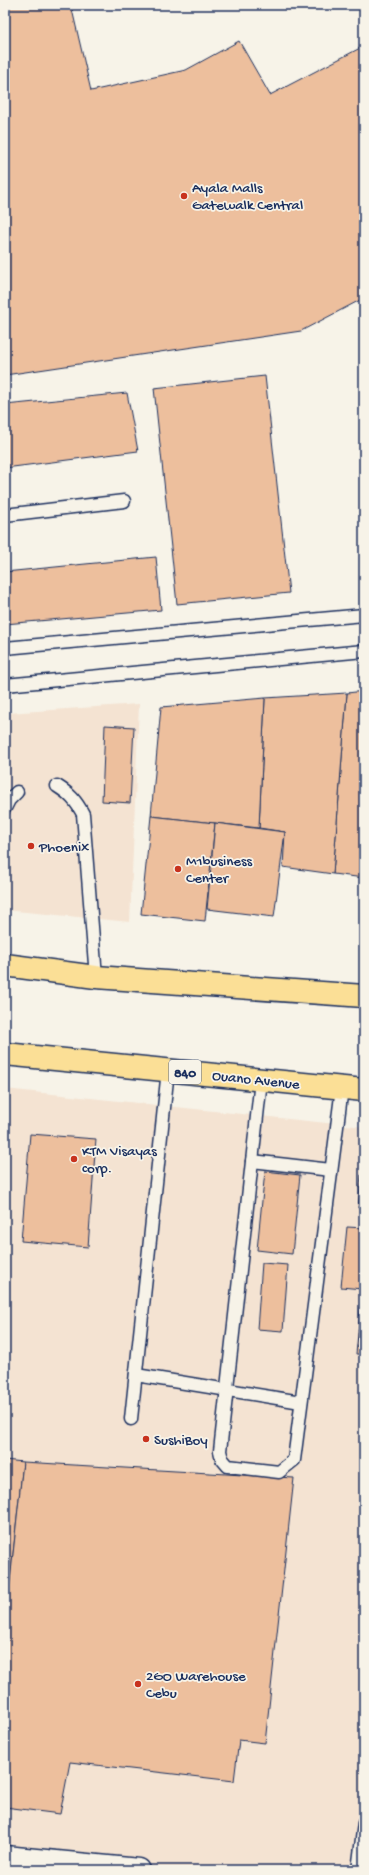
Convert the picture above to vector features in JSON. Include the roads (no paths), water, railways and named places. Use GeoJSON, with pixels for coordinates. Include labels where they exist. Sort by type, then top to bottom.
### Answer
{"type":"FeatureCollection","features":[{"type":"Feature","properties":{"kind":"highway"},"geometry":{"type":"LineString","coordinates":[[5,965],[96,977],[364,996]]}},
{"type":"Feature","properties":{"kind":"highway","name":"Ouano Avenue"},"geometry":{"type":"LineString","coordinates":[[5,1054],[364,1090]]}},
{"type":"Feature","properties":{"kind":"street"},"geometry":{"type":"LineString","coordinates":[[5,1858],[139,1870]]}},
{"type":"Feature","properties":{"kind":"lane"},"geometry":{"type":"LineString","coordinates":[[5,515],[124,501]]}},
{"type":"Feature","properties":{"kind":"lane"},"geometry":{"type":"LineString","coordinates":[[5,648],[364,615]]}},
{"type":"Feature","properties":{"kind":"lane"},"geometry":{"type":"LineString","coordinates":[[5,685],[364,651]]}},
{"type":"Feature","properties":{"kind":"lane"},"geometry":{"type":"LineString","coordinates":[[57,786],[68,792],[77,802],[83,814],[96,977]]}},
{"type":"Feature","properties":{"kind":"lane"},"geometry":{"type":"LineString","coordinates":[[5,808],[9,800],[17,792]]}},
{"type":"Feature","properties":{"kind":"lane"},"geometry":{"type":"LineString","coordinates":[[131,1419],[168,1070]]}},
{"type":"Feature","properties":{"kind":"lane"},"geometry":{"type":"LineString","coordinates":[[261,1080],[220,1451],[222,1459],[228,1466],[279,1472],[294,1460],[342,1088]]}},
{"type":"Feature","properties":{"kind":"lane"},"geometry":{"type":"LineString","coordinates":[[252,1161],[331,1170]]}},
{"type":"Feature","properties":{"kind":"lane"},"geometry":{"type":"LineString","coordinates":[[136,1375],[301,1402]]}},
{"type":"Feature","properties":{"kind":"lane"},"geometry":{"type":"LineString","coordinates":[[358,1870],[364,1823]]}},
{"type":"Feature","properties":{"kind":"place","name":"Ayala Malls Gatewalk Central"},"geometry":{"type":"Point","coordinates":[184,196]}},
{"type":"Feature","properties":{"kind":"place","name":"Phoenix"},"geometry":{"type":"Point","coordinates":[31,846]}},
{"type":"Feature","properties":{"kind":"place","name":"M1business Center"},"geometry":{"type":"Point","coordinates":[178,869]}},
{"type":"Feature","properties":{"kind":"place","name":"KTM Visayas corp."},"geometry":{"type":"Point","coordinates":[74,1159]}},
{"type":"Feature","properties":{"kind":"place","name":"SushiBoy"},"geometry":{"type":"Point","coordinates":[146,1439]}},
{"type":"Feature","properties":{"kind":"place","name":"2GO Warehouse Cebu"},"geometry":{"type":"Point","coordinates":[138,1684]}}]}
